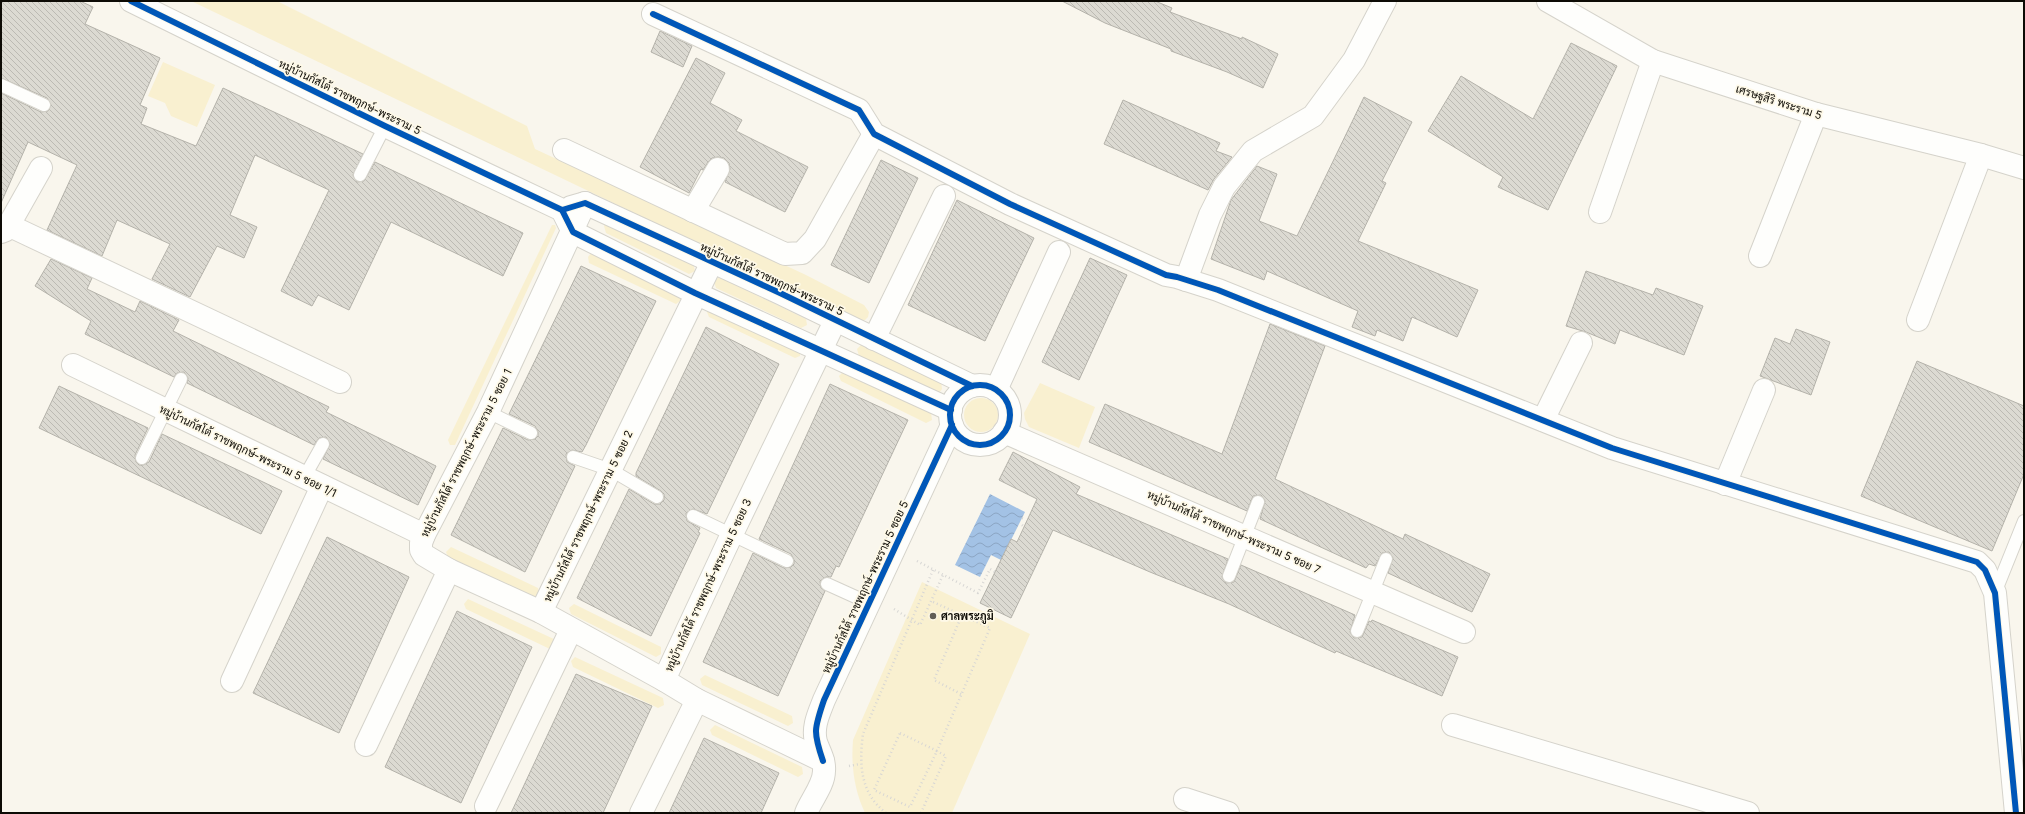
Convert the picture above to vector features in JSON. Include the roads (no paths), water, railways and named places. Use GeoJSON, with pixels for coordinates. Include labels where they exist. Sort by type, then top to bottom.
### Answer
{"type":"FeatureCollection","features":[{"type":"Feature","properties":{"kind":"street","name":"หมู่บ้านกัสโต้ ราชพฤกษ์-พระราม 5"},"geometry":{"type":"LineString","coordinates":[[131,1],[385,126],[562,210]]}},
{"type":"Feature","properties":{"kind":"street"},"geometry":{"type":"LineString","coordinates":[[1186,280],[1210,215],[1224,187],[1253,151],[1313,116],[1354,60],[1386,1]]}},
{"type":"Feature","properties":{"kind":"street","name":"เศรษฐสิริ พระราม 5"},"geometry":{"type":"LineString","coordinates":[[1548,1],[1653,61],[1816,114],[1981,155],[2024,168]]}},
{"type":"Feature","properties":{"kind":"street"},"geometry":{"type":"LineString","coordinates":[[653,14],[859,110],[874,134],[1010,204],[1166,275],[1218,290],[1612,448],[1969,558],[1977,562],[1985,570],[1995,593],[2016,813]]}},
{"type":"Feature","properties":{"kind":"street"},"geometry":{"type":"LineString","coordinates":[[1600,212],[1653,61]]}},
{"type":"Feature","properties":{"kind":"street"},"geometry":{"type":"LineString","coordinates":[[1760,256],[1816,114]]}},
{"type":"Feature","properties":{"kind":"street"},"geometry":{"type":"LineString","coordinates":[[564,150],[785,254],[802,253],[815,239],[874,134]]}},
{"type":"Feature","properties":{"kind":"street"},"geometry":{"type":"LineString","coordinates":[[1918,320],[1981,155]]}},
{"type":"Feature","properties":{"kind":"street"},"geometry":{"type":"LineString","coordinates":[[41,168],[4,228],[340,382]]}},
{"type":"Feature","properties":{"kind":"street"},"geometry":{"type":"LineString","coordinates":[[693,211],[718,170]]}},
{"type":"Feature","properties":{"kind":"street"},"geometry":{"type":"LineString","coordinates":[[874,339],[944,196]]}},
{"type":"Feature","properties":{"kind":"street","name":"หมู่บ้านกัสโต้ ราชพฤกษ์-พระราม 5"},"geometry":{"type":"LineString","coordinates":[[586,203],[836,319],[972,386],[988,386],[996,390]]}},
{"type":"Feature","properties":{"kind":"street"},"geometry":{"type":"LineString","coordinates":[[586,203],[562,210],[573,232],[695,293],[821,351],[952,418],[962,439],[972,444],[990,443],[1004,432],[1010,417],[1009,408],[1006,400],[996,390],[1059,252]]}},
{"type":"Feature","properties":{"kind":"street"},"geometry":{"type":"LineString","coordinates":[[573,232],[586,203]]}},
{"type":"Feature","properties":{"kind":"street","name":"หมู่บ้านกัสโต้ ราชพฤกษ์-พระราม 5 ซอย 1"},"geometry":{"type":"LineString","coordinates":[[542,612],[449,570],[424,555],[421,550],[421,543],[488,412],[573,232]]}},
{"type":"Feature","properties":{"kind":"street","name":"หมู่บ้านกัสโต้ ราชพฤกษ์-พระราม 5"},"geometry":{"type":"LineString","coordinates":[[695,293],[712,262]]}},
{"type":"Feature","properties":{"kind":"street","name":"หมู่บ้านกัสโต้ ราชพฤกษ์-พระราม 5 ซอย 2"},"geometry":{"type":"LineString","coordinates":[[664,680],[542,612],[695,293]]}},
{"type":"Feature","properties":{"kind":"street","name":"หมู่บ้านกัสโต้ ราชพฤกษ์-พระราม 5"},"geometry":{"type":"LineString","coordinates":[[821,351],[836,319]]}},
{"type":"Feature","properties":{"kind":"street"},"geometry":{"type":"LineString","coordinates":[[1543,420],[1581,343]]}},
{"type":"Feature","properties":{"kind":"street","name":"หมู่บ้านกัสโต้ ราชพฤกษ์-พระราม 5 ซอย 3"},"geometry":{"type":"LineString","coordinates":[[821,351],[732,534],[664,680],[697,700],[824,761]]}},
{"type":"Feature","properties":{"kind":"street","name":"หมู่บ้านกัสโต้ ราชพฤกษ์-พระราม 5 ซอย 1/1"},"geometry":{"type":"LineString","coordinates":[[73,365],[165,411],[314,481],[424,535]]}},
{"type":"Feature","properties":{"kind":"street"},"geometry":{"type":"LineString","coordinates":[[952,418],[958,395],[972,386]]}},
{"type":"Feature","properties":{"kind":"street"},"geometry":{"type":"LineString","coordinates":[[1725,484],[1764,390]]}},
{"type":"Feature","properties":{"kind":"street","name":"หมู่บ้านกัสโต้ ราชพฤกษ์-พระราม 5 ซอย 5"},"geometry":{"type":"LineString","coordinates":[[806,813],[822,781],[824,771],[824,761],[816,741],[815,724],[824,700],[952,418]]}},
{"type":"Feature","properties":{"kind":"street","name":"หมู่บ้านกัสโต้ ราชพฤกษ์-พระราม 5 ซอย 7"},"geometry":{"type":"LineString","coordinates":[[1004,432],[1464,632]]}},
{"type":"Feature","properties":{"kind":"street"},"geometry":{"type":"LineString","coordinates":[[232,681],[314,481]]}},
{"type":"Feature","properties":{"kind":"street"},"geometry":{"type":"LineString","coordinates":[[366,744],[449,570]]}},
{"type":"Feature","properties":{"kind":"street"},"geometry":{"type":"LineString","coordinates":[[486,806],[572,630]]}},
{"type":"Feature","properties":{"kind":"street"},"geometry":{"type":"LineString","coordinates":[[642,813],[697,700]]}},
{"type":"Feature","properties":{"kind":"street"},"geometry":{"type":"LineString","coordinates":[[1453,725],[1748,813]]}},
{"type":"Feature","properties":{"kind":"street"},"geometry":{"type":"LineString","coordinates":[[1185,799],[1228,813]]}},
{"type":"Feature","properties":{"kind":"lane"},"geometry":{"type":"LineString","coordinates":[[1,85],[44,105]]}},
{"type":"Feature","properties":{"kind":"lane"},"geometry":{"type":"LineString","coordinates":[[360,176],[385,126]]}},
{"type":"Feature","properties":{"kind":"lane"},"geometry":{"type":"LineString","coordinates":[[142,458],[181,379]]}},
{"type":"Feature","properties":{"kind":"lane"},"geometry":{"type":"LineString","coordinates":[[488,412],[531,433]]}},
{"type":"Feature","properties":{"kind":"lane"},"geometry":{"type":"LineString","coordinates":[[314,481],[323,444]]}},
{"type":"Feature","properties":{"kind":"lane"},"geometry":{"type":"LineString","coordinates":[[573,457],[611,470],[657,497]]}},
{"type":"Feature","properties":{"kind":"lane"},"geometry":{"type":"LineString","coordinates":[[1229,576],[1258,502]]}},
{"type":"Feature","properties":{"kind":"lane"},"geometry":{"type":"LineString","coordinates":[[693,516],[787,561]]}},
{"type":"Feature","properties":{"kind":"lane"},"geometry":{"type":"LineString","coordinates":[[1995,593],[2024,521]]}},
{"type":"Feature","properties":{"kind":"lane"},"geometry":{"type":"LineString","coordinates":[[1357,631],[1386,559]]}},
{"type":"Feature","properties":{"kind":"lane"},"geometry":{"type":"LineString","coordinates":[[827,584],[869,603]]}},
{"type":"Feature","properties":{"kind":"water"},"geometry":{"type":"Polygon","coordinates":[[[990,494],[1025,512],[1001,560],[991,555],[980,577],[955,565],[990,494]]]}},
{"type":"Feature","properties":{"kind":"place","name":"ศาลพระภูมิ"},"geometry":{"type":"Point","coordinates":[933,616]}}]}
